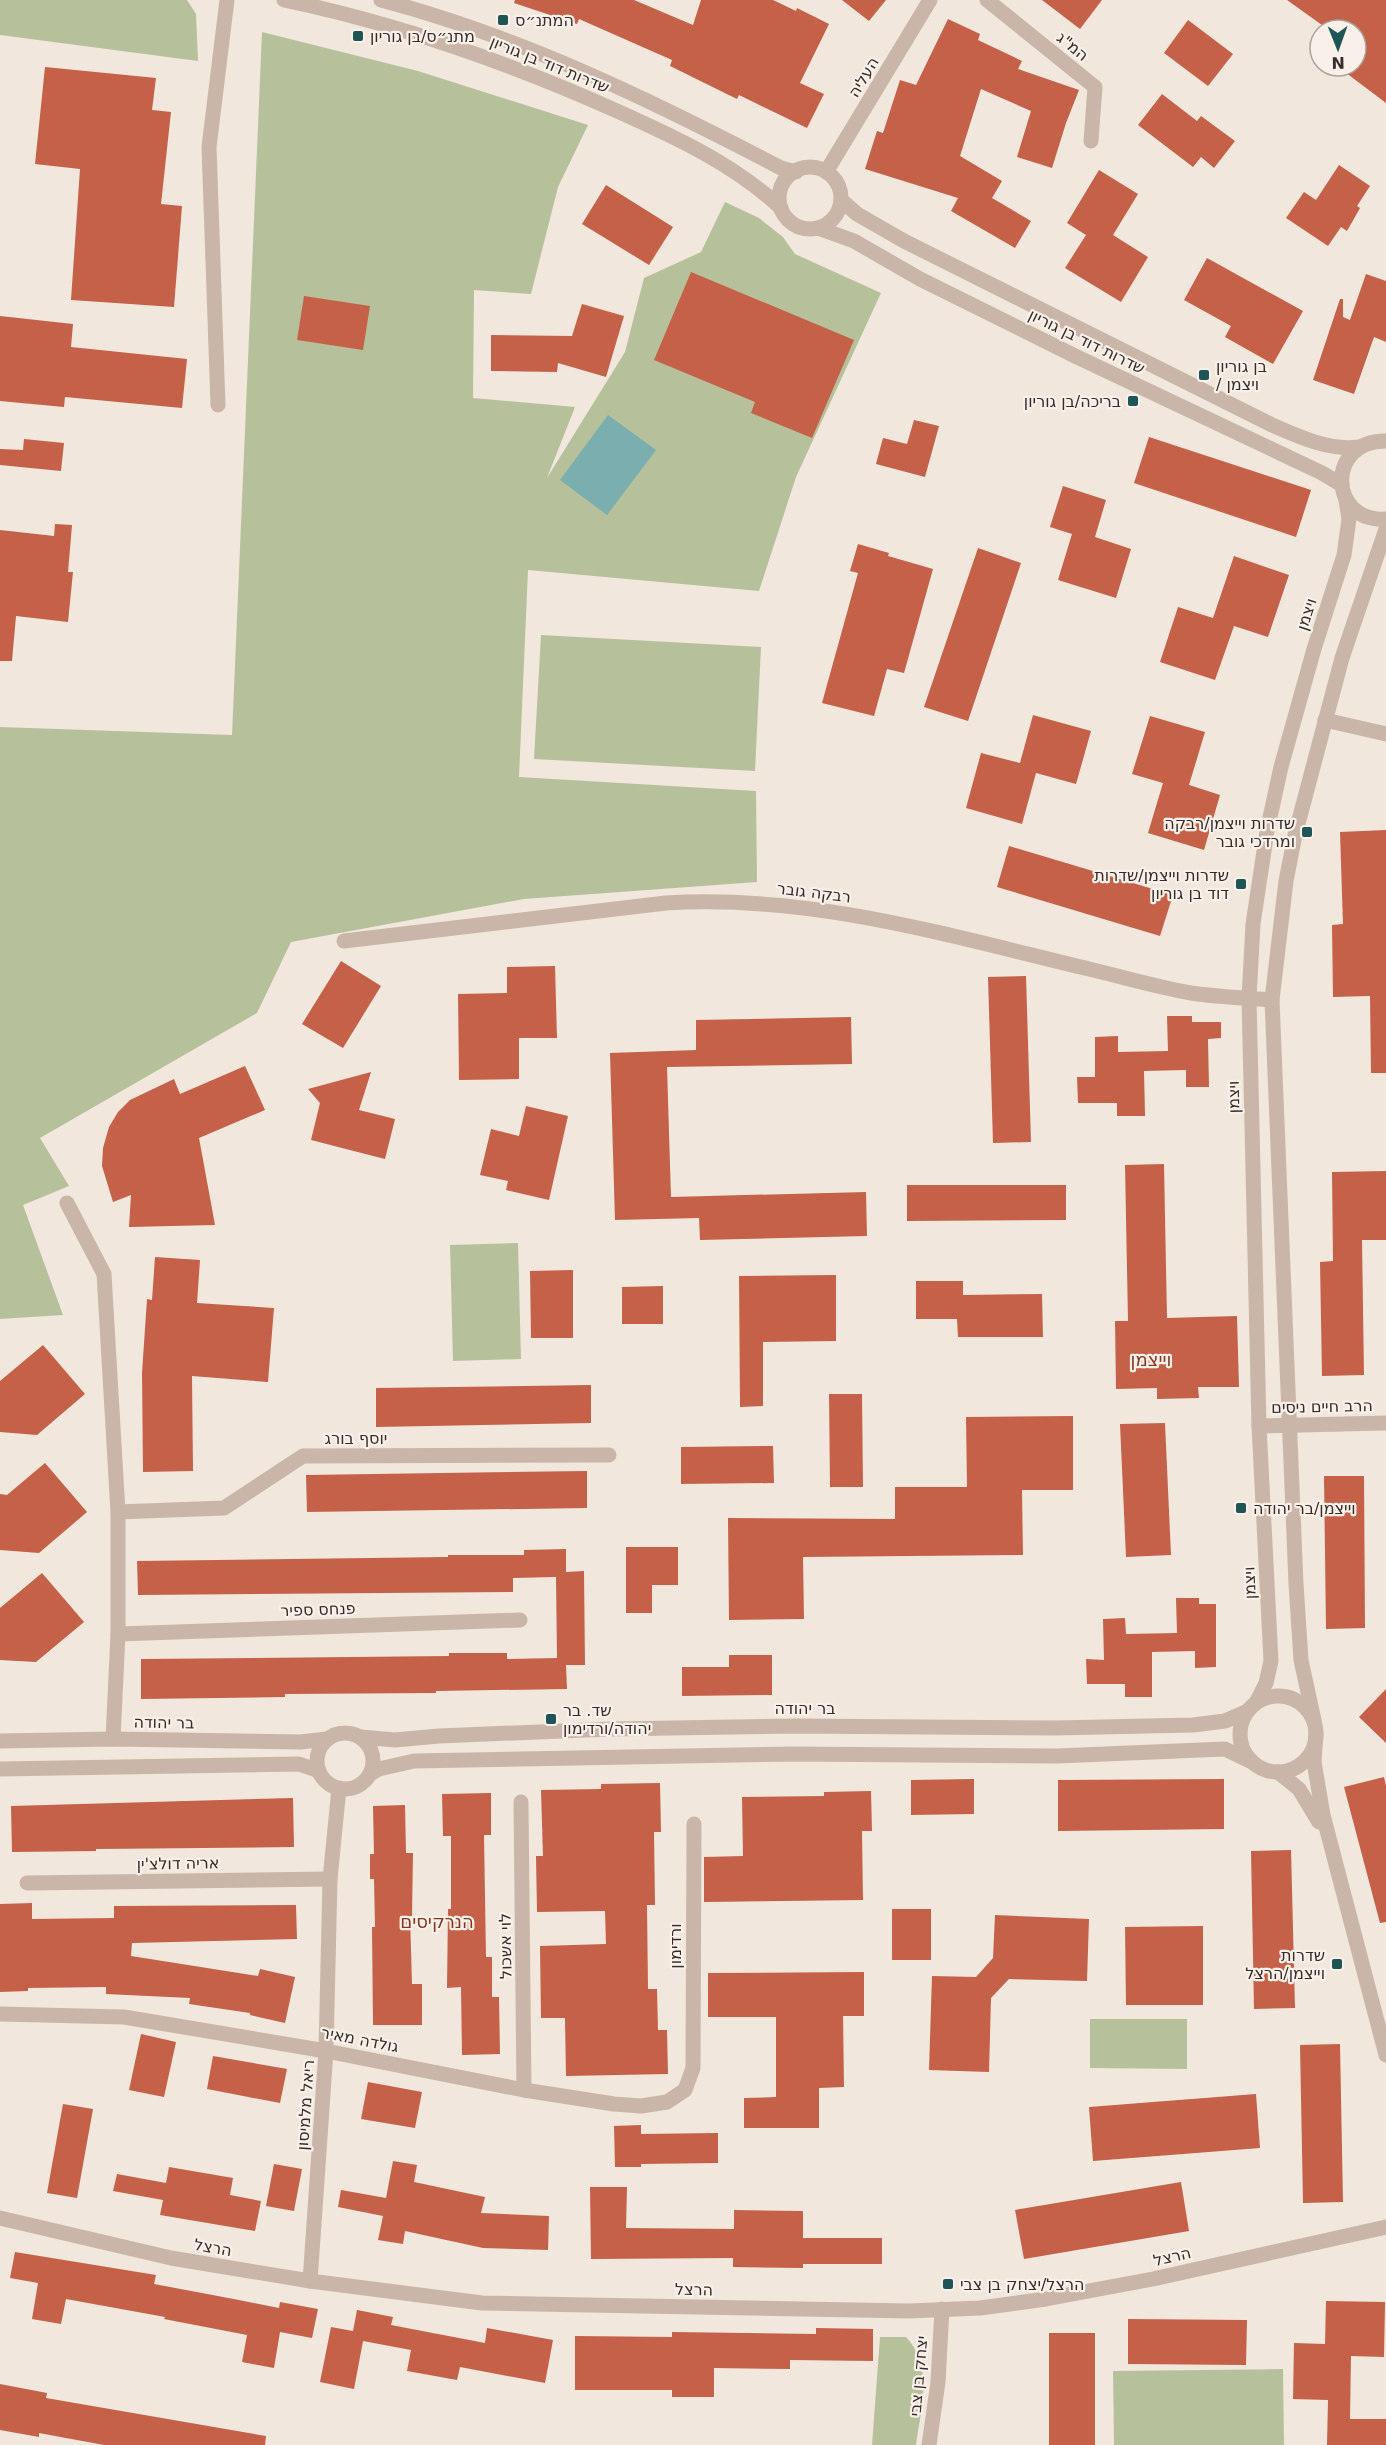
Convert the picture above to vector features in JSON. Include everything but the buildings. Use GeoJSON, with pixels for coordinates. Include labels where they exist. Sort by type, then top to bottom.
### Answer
{"type":"FeatureCollection","features":[{"type":"Feature","properties":{"kind":"street"},"geometry":{"type":"LineString","coordinates":[[218,405],[209,147],[214,87],[227,0]]}},
{"type":"Feature","properties":{"kind":"street","name":"שדרות דוד בן גוריון"},"geometry":{"type":"LineString","coordinates":[[284,0],[380,23],[444,43],[563,87],[685,142],[755,186],[781,208]]}},
{"type":"Feature","properties":{"kind":"street","name":"שדרות דוד בן גוריון"},"geometry":{"type":"LineString","coordinates":[[381,0],[452,21],[572,66],[694,122],[781,168],[795,172]]}},
{"type":"Feature","properties":{"kind":"street","name":"העליה"},"geometry":{"type":"LineString","coordinates":[[826,172],[930,0]]}},
{"type":"Feature","properties":{"kind":"street","name":"המ\"ג"},"geometry":{"type":"LineString","coordinates":[[987,0],[1095,87],[1091,141]]}},
{"type":"Feature","properties":{"kind":"street"},"geometry":{"type":"LineString","coordinates":[[811,168],[826,172],[837,184],[841,200],[837,214],[825,225],[809,229],[792,223],[781,208],[782,187],[795,172],[811,168]]}},
{"type":"Feature","properties":{"kind":"street","name":"שדרות דוד בן גוריון"},"geometry":{"type":"LineString","coordinates":[[841,200],[857,214],[904,241],[1272,425],[1297,436],[1328,445],[1349,448],[1372,443]]}},
{"type":"Feature","properties":{"kind":"street","name":"שדרות דוד בן גוריון"},"geometry":{"type":"LineString","coordinates":[[818,228],[854,241],[930,284],[1075,356],[1322,473],[1344,492],[1362,515],[1372,519],[1386,519]]}},
{"type":"Feature","properties":{"kind":"street"},"geometry":{"type":"LineString","coordinates":[[1344,492],[1345,464],[1386,434]]}},
{"type":"Feature","properties":{"kind":"street","name":"ויצמן"},"geometry":{"type":"LineString","coordinates":[[1251,1707],[1266,1683],[1271,1661],[1259,1426],[1249,998],[1253,924],[1267,831],[1298,701],[1344,555],[1349,519],[1344,492]]}},
{"type":"Feature","properties":{"kind":"street"},"geometry":{"type":"LineString","coordinates":[[1386,529],[1342,658],[1295,835],[1286,881],[1272,1000],[1301,1660],[1315,1726],[1316,1780],[1328,1837],[1386,2055]]}},
{"type":"Feature","properties":{"kind":"street"},"geometry":{"type":"LineString","coordinates":[[1325,720],[1386,734]]}},
{"type":"Feature","properties":{"kind":"street","name":"רבקה גובר"},"geometry":{"type":"LineString","coordinates":[[344,941],[666,903],[712,900],[815,908],[873,918],[1191,993],[1272,1000]]}},
{"type":"Feature","properties":{"kind":"street"},"geometry":{"type":"LineString","coordinates":[[67,1203],[104,1274],[118,1512],[118,1634],[113,1739]]}},
{"type":"Feature","properties":{"kind":"street","name":"הרב חיים ניסים"},"geometry":{"type":"LineString","coordinates":[[1259,1426],[1386,1423]]}},
{"type":"Feature","properties":{"kind":"street","name":"יוסף בורג"},"geometry":{"type":"LineString","coordinates":[[118,1512],[224,1508],[303,1456],[609,1455]]}},
{"type":"Feature","properties":{"kind":"street","name":"פנחס ספיר"},"geometry":{"type":"LineString","coordinates":[[118,1634],[520,1620]]}},
{"type":"Feature","properties":{"kind":"street"},"geometry":{"type":"LineString","coordinates":[[370,1774],[373,1767],[371,1750],[361,1737],[344,1732],[327,1739],[318,1754],[319,1771],[327,1782],[339,1788],[357,1786],[379,1768],[414,1761],[794,1754],[1057,1756],[1225,1749],[1263,1769],[1278,1772],[1292,1769],[1303,1763],[1312,1752],[1315,1726],[1307,1708],[1297,1700],[1281,1695],[1268,1697],[1251,1707],[1241,1724],[1240,1739],[1244,1751],[1252,1762]]}},
{"type":"Feature","properties":{"kind":"street","name":"בר יהודה"},"geometry":{"type":"LineString","coordinates":[[361,1737],[395,1740],[611,1729],[782,1726],[1056,1728],[1193,1725],[1225,1721],[1251,1707]]}},
{"type":"Feature","properties":{"kind":"street","name":"בר יהודה"},"geometry":{"type":"LineString","coordinates":[[0,1741],[113,1739],[300,1742],[327,1739]]}},
{"type":"Feature","properties":{"kind":"street"},"geometry":{"type":"LineString","coordinates":[[0,1769],[299,1764],[319,1771]]}},
{"type":"Feature","properties":{"kind":"street"},"geometry":{"type":"LineString","coordinates":[[1278,1772],[1299,1789],[1328,1837]]}},
{"type":"Feature","properties":{"kind":"street","name":"ריאל מלמיסון"},"geometry":{"type":"LineString","coordinates":[[310,2281],[326,2051],[330,1879],[339,1788]]}},
{"type":"Feature","properties":{"kind":"street","name":"לוי אשכול"},"geometry":{"type":"LineString","coordinates":[[521,1802],[524,2090]]}},
{"type":"Feature","properties":{"kind":"street","name":"ורדימון"},"geometry":{"type":"LineString","coordinates":[[693,2068],[694,1824]]}},
{"type":"Feature","properties":{"kind":"street","name":"אריה דולצ'ין"},"geometry":{"type":"LineString","coordinates":[[27,1883],[330,1879]]}},
{"type":"Feature","properties":{"kind":"street","name":"גולדה מאיר"},"geometry":{"type":"LineString","coordinates":[[0,2014],[124,2017],[326,2051],[524,2090],[614,2104],[641,2106],[667,2102],[685,2090],[693,2068]]}},
{"type":"Feature","properties":{"kind":"street","name":"הרצל"},"geometry":{"type":"LineString","coordinates":[[0,2218],[171,2258],[310,2281],[482,2303],[909,2311],[980,2308],[1046,2299],[1142,2281],[1386,2227]]}},
{"type":"Feature","properties":{"kind":"street","name":"יצחק בן צבי"},"geometry":{"type":"LineString","coordinates":[[929,2445],[938,2382],[942,2309]]}},
{"type":"Feature","properties":{"kind":"green space"},"geometry":{"type":"Polygon","coordinates":[[[0,0],[187,0],[196,14],[198,61],[0,35],[0,0]]]}},
{"type":"Feature","properties":{"kind":"green space"},"geometry":{"type":"Polygon","coordinates":[[[262,32],[418,71],[588,125],[558,187],[531,294],[474,290],[473,398],[575,407],[547,478],[625,352],[644,278],[701,252],[725,202],[759,218],[783,237],[795,254],[881,293],[796,477],[759,591],[528,570],[519,777],[756,791],[757,882],[524,899],[291,942],[257,1013],[40,1138],[69,1186],[23,1205],[63,1315],[0,1319],[0,727],[232,735],[262,32]]]}},
{"type":"Feature","properties":{"kind":"green space"},"geometry":{"type":"Polygon","coordinates":[[[541,635],[761,647],[755,771],[534,759],[541,635]]]}},
{"type":"Feature","properties":{"kind":"green space"},"geometry":{"type":"Polygon","coordinates":[[[518,1243],[521,1359],[453,1361],[450,1245],[518,1243]]]}},
{"type":"Feature","properties":{"kind":"green space"},"geometry":{"type":"Polygon","coordinates":[[[1090,2019],[1187,2019],[1187,2069],[1090,2068],[1090,2019]]]}},
{"type":"Feature","properties":{"kind":"green space"},"geometry":{"type":"Polygon","coordinates":[[[880,2337],[906,2337],[920,2361],[923,2388],[916,2445],[872,2445],[880,2337]]]}},
{"type":"Feature","properties":{"kind":"green space"},"geometry":{"type":"Polygon","coordinates":[[[1283,2369],[1284,2445],[1114,2445],[1113,2371],[1283,2369]]]}},
{"type":"Feature","properties":{"kind":"water"},"geometry":{"type":"Polygon","coordinates":[[[608,415],[656,450],[607,515],[560,480],[608,415]]]}},
{"type":"Feature","properties":{"kind":"place","name":"המתנ״ס"},"geometry":{"type":"Point","coordinates":[503,20]}},
{"type":"Feature","properties":{"kind":"place","name":"מתנ״ס/בן גוריון"},"geometry":{"type":"Point","coordinates":[358,36]}},
{"type":"Feature","properties":{"kind":"place","name":"בן גוריון / ויצמן"},"geometry":{"type":"Point","coordinates":[1204,375]}},
{"type":"Feature","properties":{"kind":"place","name":"בריכה/בן גוריון"},"geometry":{"type":"Point","coordinates":[1133,401]}},
{"type":"Feature","properties":{"kind":"place","name":"שדרות וייצמן/רבקה ומרדכי גובר"},"geometry":{"type":"Point","coordinates":[1307,832]}},
{"type":"Feature","properties":{"kind":"place","name":"שדרות וייצמן/שדרות דוד בן גוריון"},"geometry":{"type":"Point","coordinates":[1241,884]}},
{"type":"Feature","properties":{"kind":"place","name":"וייצמן/בר יהודה"},"geometry":{"type":"Point","coordinates":[1241,1508]}},
{"type":"Feature","properties":{"kind":"place","name":"שד. בר יהודה/ורדימון"},"geometry":{"type":"Point","coordinates":[551,1719]}},
{"type":"Feature","properties":{"kind":"place","name":"שדרות וייצמן/הרצל"},"geometry":{"type":"Point","coordinates":[1337,1964]}},
{"type":"Feature","properties":{"kind":"place","name":"הרצל/יצחק בן צבי"},"geometry":{"type":"Point","coordinates":[948,2284]}},
{"type":"Feature","properties":{"kind":"district","name":"וייצמן"},"geometry":{"type":"Point","coordinates":[1151,1360]}},
{"type":"Feature","properties":{"kind":"district","name":"הנרקיסים"},"geometry":{"type":"Point","coordinates":[437,1922]}}]}
